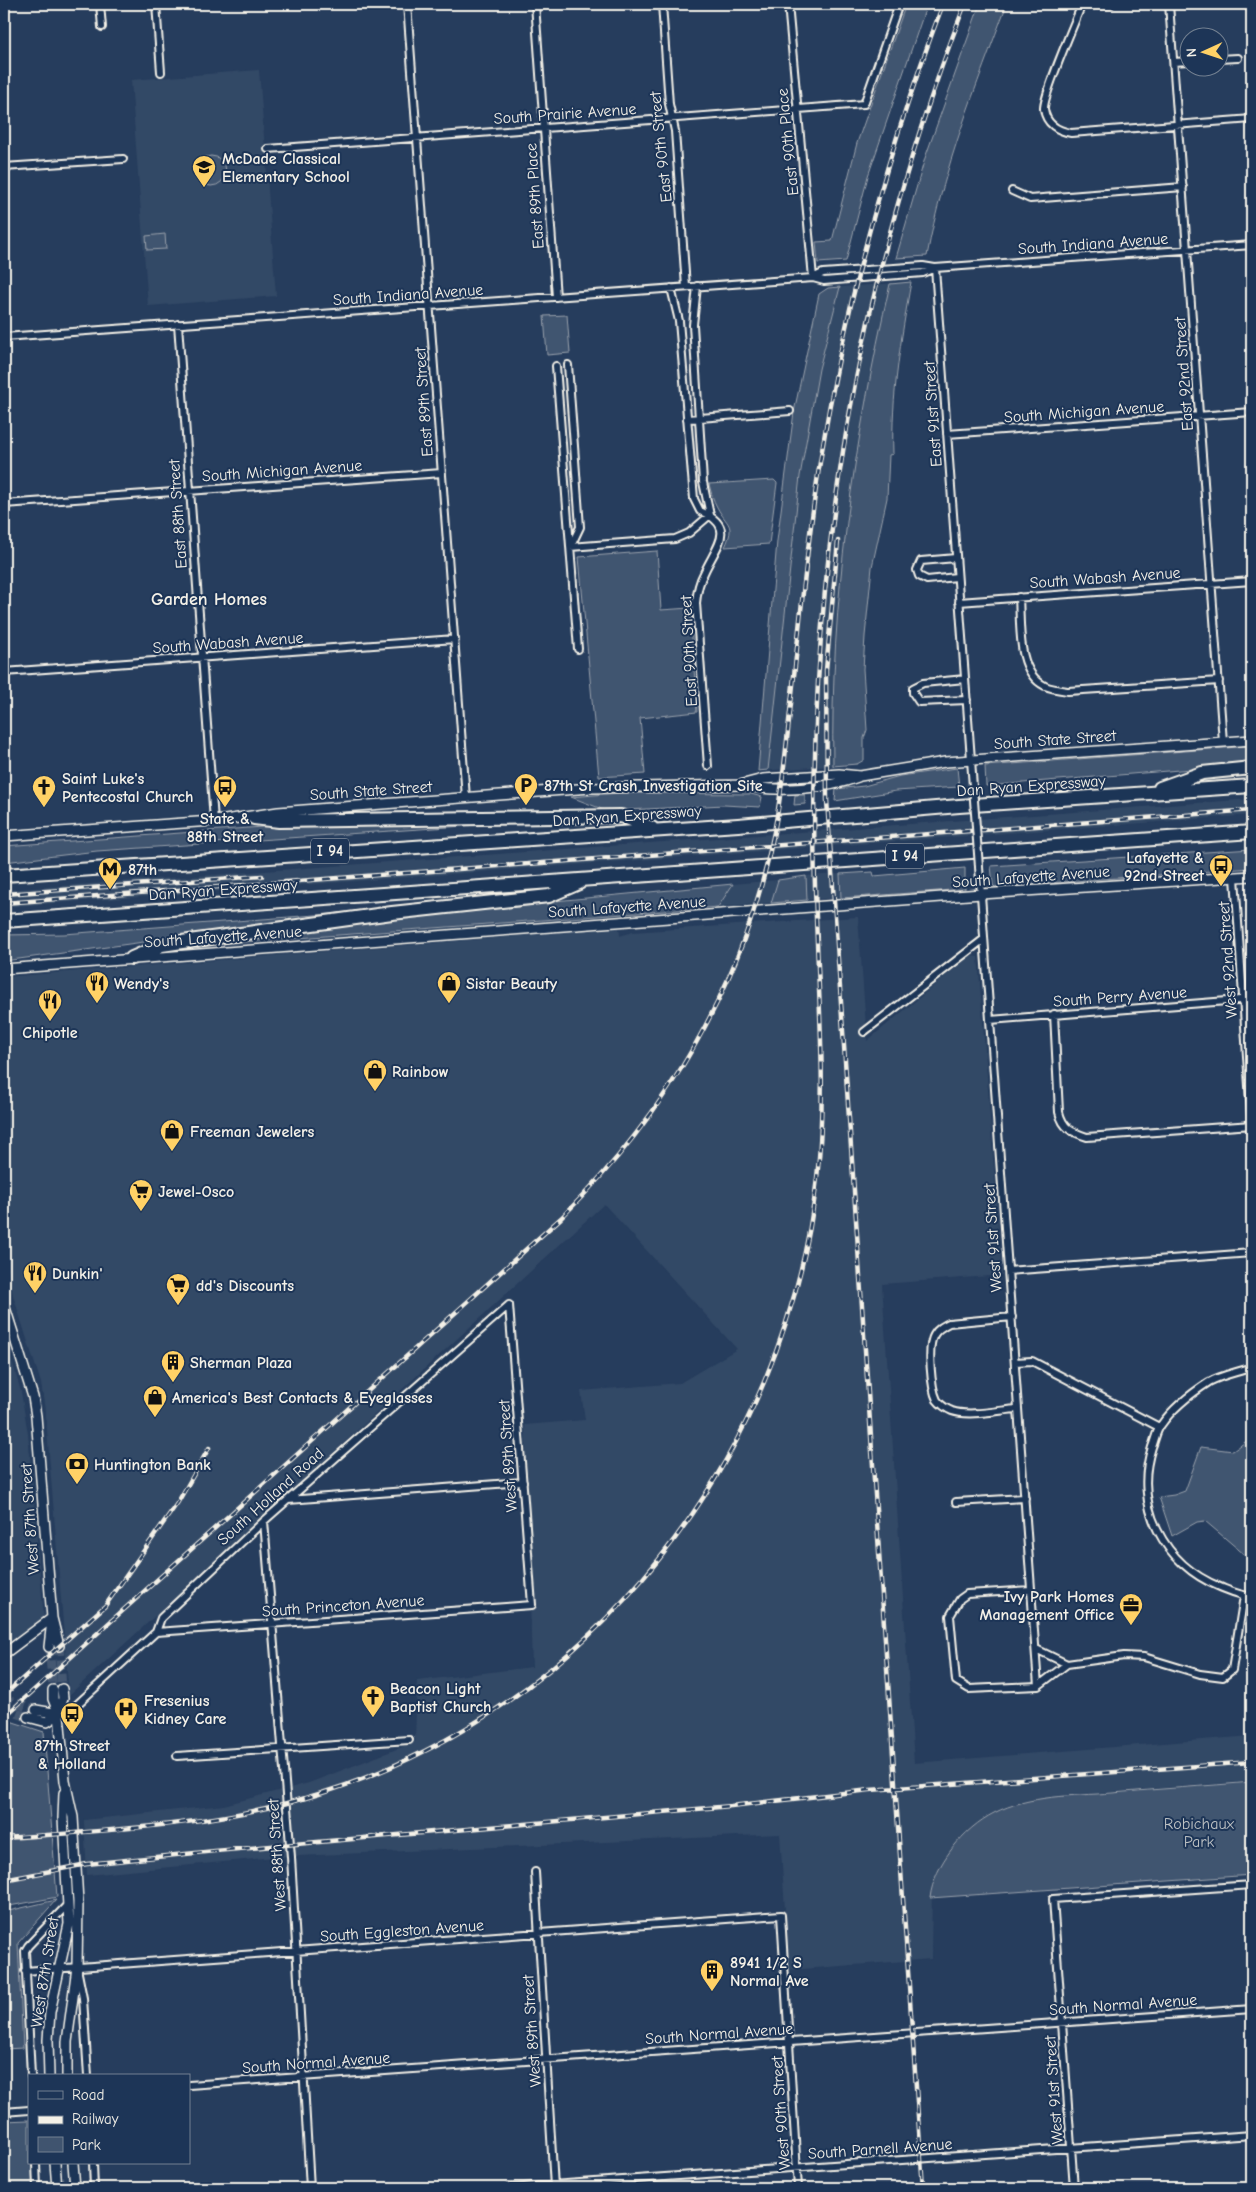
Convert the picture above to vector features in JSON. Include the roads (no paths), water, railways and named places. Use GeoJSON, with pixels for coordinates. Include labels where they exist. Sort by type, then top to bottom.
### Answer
{"type":"FeatureCollection","features":[{"type":"Feature","properties":{"kind":"highway"},"geometry":{"type":"LineString","coordinates":[[1148,793],[1202,773],[1252,768]]}},
{"type":"Feature","properties":{"kind":"highway","name":"Dan Ryan Expressway"},"geometry":{"type":"LineString","coordinates":[[4,876],[1252,786]]}},
{"type":"Feature","properties":{"kind":"highway"},"geometry":{"type":"LineString","coordinates":[[254,818],[279,821],[621,816],[657,830]]}},
{"type":"Feature","properties":{"kind":"highway","name":"Dan Ryan Expressway"},"geometry":{"type":"LineString","coordinates":[[4,921],[1252,832]]}},
{"type":"Feature","properties":{"kind":"highway"},"geometry":{"type":"LineString","coordinates":[[1223,834],[1252,839]]}},
{"type":"Feature","properties":{"kind":"highway"},"geometry":{"type":"LineString","coordinates":[[132,958],[162,945],[182,942],[392,913],[549,896],[588,878]]}},
{"type":"Feature","properties":{"kind":"main road","name":"South State Street"},"geometry":{"type":"LineString","coordinates":[[4,836],[254,818],[278,812],[608,788],[740,785],[760,789],[839,784],[860,776],[971,760],[1252,740]]}},
{"type":"Feature","properties":{"kind":"main road","name":"South Lafayette Avenue"},"geometry":{"type":"LineString","coordinates":[[4,969],[981,894],[1252,876]]}},
{"type":"Feature","properties":{"kind":"main road","name":"West 87th Street"},"geometry":{"type":"LineString","coordinates":[[4,1304],[33,1397],[52,1618],[59,1646]]}},
{"type":"Feature","properties":{"kind":"main road","name":"West 87th Street"},"geometry":{"type":"LineString","coordinates":[[49,1647],[52,1618]]}},
{"type":"Feature","properties":{"kind":"main road"},"geometry":{"type":"LineString","coordinates":[[4,1654],[52,1618]]}},
{"type":"Feature","properties":{"kind":"main road","name":"West 87th Street"},"geometry":{"type":"LineString","coordinates":[[59,1714],[63,1698],[62,1689]]}},
{"type":"Feature","properties":{"kind":"main road","name":"West 87th Street"},"geometry":{"type":"LineString","coordinates":[[53,1690],[59,1714],[65,1781],[73,1817],[78,1902],[77,1967],[67,2042],[67,2074]]}},
{"type":"Feature","properties":{"kind":"main road"},"geometry":{"type":"LineString","coordinates":[[36,1710],[59,1714]]}},
{"type":"Feature","properties":{"kind":"main road","name":"South Holland Road"},"geometry":{"type":"LineString","coordinates":[[28,1717],[47,1722],[59,1714]]}},
{"type":"Feature","properties":{"kind":"main road","name":"West 87th Street"},"geometry":{"type":"LineString","coordinates":[[50,2074],[48,2040],[50,2012],[68,1924],[69,1902],[63,1818],[65,1781]]}},
{"type":"Feature","properties":{"kind":"main road"},"geometry":{"type":"LineString","coordinates":[[55,2164],[57,2188]]}},
{"type":"Feature","properties":{"kind":"main road"},"geometry":{"type":"LineString","coordinates":[[73,2164],[75,2188]]}},
{"type":"Feature","properties":{"kind":"street"},"geometry":{"type":"LineString","coordinates":[[100,4],[102,27]]}},
{"type":"Feature","properties":{"kind":"street"},"geometry":{"type":"LineString","coordinates":[[156,4],[161,72]]}},
{"type":"Feature","properties":{"kind":"street","name":"East 89th Street"},"geometry":{"type":"LineString","coordinates":[[407,4],[466,798]]}},
{"type":"Feature","properties":{"kind":"street","name":"East 89th Place"},"geometry":{"type":"LineString","coordinates":[[535,4],[556,297]]}},
{"type":"Feature","properties":{"kind":"street","name":"East 90th Street"},"geometry":{"type":"LineString","coordinates":[[662,4],[669,104],[675,132],[686,287]]}},
{"type":"Feature","properties":{"kind":"street","name":"East 90th Place"},"geometry":{"type":"LineString","coordinates":[[788,4],[814,278]]}},
{"type":"Feature","properties":{"kind":"street","name":"South Prairie Avenue"},"geometry":{"type":"LineString","coordinates":[[268,149],[864,104],[899,4]]}},
{"type":"Feature","properties":{"kind":"street"},"geometry":{"type":"LineString","coordinates":[[1110,4],[1082,5],[1046,100],[1044,110],[1050,123],[1056,128],[1071,133],[1252,119]]}},
{"type":"Feature","properties":{"kind":"street","name":"East 92nd Street"},"geometry":{"type":"LineString","coordinates":[[1170,4],[1223,742]]}},
{"type":"Feature","properties":{"kind":"street"},"geometry":{"type":"LineString","coordinates":[[1228,58],[1238,58]]}},
{"type":"Feature","properties":{"kind":"street"},"geometry":{"type":"LineString","coordinates":[[1174,62],[1178,62]]}},
{"type":"Feature","properties":{"kind":"street"},"geometry":{"type":"LineString","coordinates":[[4,167],[123,159]]}},
{"type":"Feature","properties":{"kind":"street"},"geometry":{"type":"LineString","coordinates":[[1012,191],[1030,199],[1183,187]]}},
{"type":"Feature","properties":{"kind":"street","name":"South Indiana Avenue"},"geometry":{"type":"LineString","coordinates":[[4,336],[814,278],[824,281],[916,274],[935,268],[1252,245]]}},
{"type":"Feature","properties":{"kind":"street","name":"East 91st Street"},"geometry":{"type":"LineString","coordinates":[[935,268],[973,787]]}},
{"type":"Feature","properties":{"kind":"street","name":"East 90th Street"},"geometry":{"type":"LineString","coordinates":[[697,286],[693,325],[703,482],[710,515]]}},
{"type":"Feature","properties":{"kind":"street","name":"East 90th Street"},"geometry":{"type":"LineString","coordinates":[[671,288],[679,321],[694,499],[700,511],[710,515],[719,523],[722,532],[721,540],[700,580],[696,603],[708,766]]}},
{"type":"Feature","properties":{"kind":"street","name":"East 88th Street"},"geometry":{"type":"LineString","coordinates":[[178,324],[214,821]]}},
{"type":"Feature","properties":{"kind":"street"},"geometry":{"type":"LineString","coordinates":[[556,366],[578,649]]}},
{"type":"Feature","properties":{"kind":"street"},"geometry":{"type":"LineString","coordinates":[[568,366],[580,527],[570,547]]}},
{"type":"Feature","properties":{"kind":"street"},"geometry":{"type":"LineString","coordinates":[[687,419],[790,411]]}},
{"type":"Feature","properties":{"kind":"street","name":"South Michigan Avenue"},"geometry":{"type":"LineString","coordinates":[[947,434],[1252,412]]}},
{"type":"Feature","properties":{"kind":"street","name":"South Michigan Avenue"},"geometry":{"type":"LineString","coordinates":[[4,504],[442,473]]}},
{"type":"Feature","properties":{"kind":"street"},"geometry":{"type":"LineString","coordinates":[[570,547],[675,539],[689,533],[710,515]]}},
{"type":"Feature","properties":{"kind":"street"},"geometry":{"type":"LineString","coordinates":[[956,558],[921,561],[917,570],[919,576],[927,580],[957,577]]}},
{"type":"Feature","properties":{"kind":"street","name":"South Wabash Avenue"},"geometry":{"type":"LineString","coordinates":[[959,602],[1252,581]]}},
{"type":"Feature","properties":{"kind":"street"},"geometry":{"type":"LineString","coordinates":[[1019,597],[1026,663],[1037,680],[1046,686],[1068,691],[1219,681]]}},
{"type":"Feature","properties":{"kind":"street","name":"South Wabash Avenue"},"geometry":{"type":"LineString","coordinates":[[4,672],[455,639]]}},
{"type":"Feature","properties":{"kind":"street"},"geometry":{"type":"LineString","coordinates":[[965,680],[923,683],[913,688],[912,693],[919,702],[967,700]]}},
{"type":"Feature","properties":{"kind":"street","name":"West 91st Street"},"geometry":{"type":"LineString","coordinates":[[973,787],[1038,1686]]}},
{"type":"Feature","properties":{"kind":"street","name":"West 92nd Street"},"geometry":{"type":"LineString","coordinates":[[1235,877],[1252,1131]]}},
{"type":"Feature","properties":{"kind":"street"},"geometry":{"type":"LineString","coordinates":[[864,1032],[984,939]]}},
{"type":"Feature","properties":{"kind":"street","name":"South Perry Avenue"},"geometry":{"type":"LineString","coordinates":[[990,1020],[1252,999]]}},
{"type":"Feature","properties":{"kind":"street"},"geometry":{"type":"LineString","coordinates":[[1054,1014],[1059,1112],[1061,1120],[1070,1132],[1088,1137],[1252,1125]]}},
{"type":"Feature","properties":{"kind":"street"},"geometry":{"type":"LineString","coordinates":[[1008,1270],[1252,1253]]}},
{"type":"Feature","properties":{"kind":"street","name":"West 89th Street"},"geometry":{"type":"LineString","coordinates":[[509,1306],[532,1605]]}},
{"type":"Feature","properties":{"kind":"street","name":"South Holland Road"},"geometry":{"type":"LineString","coordinates":[[59,1714],[71,1710],[156,1632],[161,1618],[264,1520],[509,1306]]}},
{"type":"Feature","properties":{"kind":"street"},"geometry":{"type":"LineString","coordinates":[[1012,1317],[948,1323],[940,1327],[930,1345],[934,1390],[938,1402],[951,1411],[961,1413],[1018,1409]]}},
{"type":"Feature","properties":{"kind":"street"},"geometry":{"type":"LineString","coordinates":[[1015,1362],[1032,1361],[1159,1428]]}},
{"type":"Feature","properties":{"kind":"street"},"geometry":{"type":"LineString","coordinates":[[1252,1367],[1210,1381],[1183,1402],[1159,1428],[1149,1458],[1146,1483],[1147,1504],[1162,1542],[1192,1572],[1207,1582],[1244,1596],[1252,1596]]}},
{"type":"Feature","properties":{"kind":"street"},"geometry":{"type":"LineString","coordinates":[[288,1500],[523,1482]]}},
{"type":"Feature","properties":{"kind":"street"},"geometry":{"type":"LineString","coordinates":[[956,1502],[1025,1498]]}},
{"type":"Feature","properties":{"kind":"street","name":"West 88th Street"},"geometry":{"type":"LineString","coordinates":[[264,1520],[296,1952],[310,2188]]}},
{"type":"Feature","properties":{"kind":"street"},"geometry":{"type":"LineString","coordinates":[[1031,1590],[967,1594],[960,1599],[950,1616],[956,1681],[971,1689],[1038,1686],[1067,1664],[1124,1656],[1144,1657],[1200,1674],[1223,1677],[1232,1670],[1244,1596]]}},
{"type":"Feature","properties":{"kind":"street","name":"South Princeton Avenue"},"geometry":{"type":"LineString","coordinates":[[156,1632],[532,1605]]}},
{"type":"Feature","properties":{"kind":"street"},"geometry":{"type":"LineString","coordinates":[[1036,1649],[1067,1664]]}},
{"type":"Feature","properties":{"kind":"street"},"geometry":{"type":"LineString","coordinates":[[177,1756],[409,1740]]}},
{"type":"Feature","properties":{"kind":"street","name":"West 89th Street"},"geometry":{"type":"LineString","coordinates":[[535,1872],[554,2186]]}},
{"type":"Feature","properties":{"kind":"street","name":"West 91st Street"},"geometry":{"type":"LineString","coordinates":[[1074,2188],[1053,1899],[1252,1885]]}},
{"type":"Feature","properties":{"kind":"street","name":"West 87th Street"},"geometry":{"type":"LineString","coordinates":[[31,2074],[24,1959],[28,1946],[69,1902]]}},
{"type":"Feature","properties":{"kind":"street","name":"South Eggleston Avenue"},"geometry":{"type":"LineString","coordinates":[[25,1971],[781,1915]]}},
{"type":"Feature","properties":{"kind":"street","name":"West 90th Street"},"geometry":{"type":"LineString","coordinates":[[781,1915],[798,2188]]}},
{"type":"Feature","properties":{"kind":"street","name":"West 87th Street"},"geometry":{"type":"LineString","coordinates":[[77,1967],[83,1998],[88,2074]]}},
{"type":"Feature","properties":{"kind":"street","name":"South Normal Avenue"},"geometry":{"type":"LineString","coordinates":[[190,2085],[1252,2009]]}},
{"type":"Feature","properties":{"kind":"street"},"geometry":{"type":"LineString","coordinates":[[4,2112],[28,2110]]}},
{"type":"Feature","properties":{"kind":"street","name":"South Parnell Avenue"},"geometry":{"type":"LineString","coordinates":[[510,2188],[1252,2135]]}},
{"type":"Feature","properties":{"kind":"street"},"geometry":{"type":"LineString","coordinates":[[36,2164],[38,2188]]}},
{"type":"Feature","properties":{"kind":"street"},"geometry":{"type":"LineString","coordinates":[[93,2164],[94,2188]]}},
{"type":"Feature","properties":{"kind":"tunnel"},"geometry":{"type":"LineString","coordinates":[[59,1646],[62,1689]]}},
{"type":"Feature","properties":{"kind":"tunnel"},"geometry":{"type":"LineString","coordinates":[[49,1647],[53,1690]]}},
{"type":"Feature","properties":{"kind":"tunnel"},"geometry":{"type":"LineString","coordinates":[[4,1699],[36,1710]]}},
{"type":"Feature","properties":{"kind":"tunnel"},"geometry":{"type":"LineString","coordinates":[[4,1709],[28,1717]]}},
{"type":"Feature","properties":{"kind":"railway"},"geometry":{"type":"LineString","coordinates":[[4,1717],[561,1218],[600,1178],[635,1135],[667,1090],[696,1043],[721,994],[742,944],[760,891],[773,837],[784,765],[815,494],[830,403],[855,287],[886,173],[943,4]]}},
{"type":"Feature","properties":{"kind":"railway"},"geometry":{"type":"LineString","coordinates":[[4,1838],[163,1825],[241,1813],[319,1794],[418,1755],[508,1701],[588,1636],[659,1560],[718,1474],[764,1381],[798,1282],[817,1178],[822,1090],[815,877],[815,747],[825,595],[835,509],[848,422],[885,252],[908,168],[965,4]]}},
{"type":"Feature","properties":{"kind":"railway"},"geometry":{"type":"LineString","coordinates":[[838,541],[826,670],[827,800],[923,2188]]}},
{"type":"Feature","properties":{"kind":"railway"},"geometry":{"type":"LineString","coordinates":[[4,903],[1252,810]]}},
{"type":"Feature","properties":{"kind":"railway"},"geometry":{"type":"LineString","coordinates":[[4,894],[262,876]]}},
{"type":"Feature","properties":{"kind":"railway"},"geometry":{"type":"LineString","coordinates":[[4,1695],[105,1606],[178,1502],[209,1448]]}},
{"type":"Feature","properties":{"kind":"railway"},"geometry":{"type":"LineString","coordinates":[[4,1880],[87,1864],[215,1851],[731,1806],[870,1790],[1252,1762]]}},
{"type":"Feature","properties":{"kind":"place","name":"McDade Classical Elementary School"},"geometry":{"type":"Point","coordinates":[204,188]}},
{"type":"Feature","properties":{"kind":"place","name":"87th St Crash Investigation Site"},"geometry":{"type":"Point","coordinates":[526,806]}},
{"type":"Feature","properties":{"kind":"place","name":"Saint Luke's Pentecostal Church"},"geometry":{"type":"Point","coordinates":[44,808]}},
{"type":"Feature","properties":{"kind":"place","name":"State & 88th Street"},"geometry":{"type":"Point","coordinates":[225,808]}},
{"type":"Feature","properties":{"kind":"place","name":"Lafayette & 92nd Street"},"geometry":{"type":"Point","coordinates":[1221,887]}},
{"type":"Feature","properties":{"kind":"place","name":"87th"},"geometry":{"type":"Point","coordinates":[110,890]}},
{"type":"Feature","properties":{"kind":"place","name":"Wendy's"},"geometry":{"type":"Point","coordinates":[97,1004]}},
{"type":"Feature","properties":{"kind":"place","name":"Sistar Beauty"},"geometry":{"type":"Point","coordinates":[449,1004]}},
{"type":"Feature","properties":{"kind":"place","name":"Chipotle"},"geometry":{"type":"Point","coordinates":[50,1022]}},
{"type":"Feature","properties":{"kind":"place","name":"Rainbow"},"geometry":{"type":"Point","coordinates":[375,1092]}},
{"type":"Feature","properties":{"kind":"place","name":"Freeman Jewelers"},"geometry":{"type":"Point","coordinates":[172,1152]}},
{"type":"Feature","properties":{"kind":"place","name":"Jewel-Osco"},"geometry":{"type":"Point","coordinates":[141,1212]}},
{"type":"Feature","properties":{"kind":"place","name":"Dunkin'"},"geometry":{"type":"Point","coordinates":[35,1294]}},
{"type":"Feature","properties":{"kind":"place","name":"dd's Discounts"},"geometry":{"type":"Point","coordinates":[178,1306]}},
{"type":"Feature","properties":{"kind":"place","name":"Sherman Plaza"},"geometry":{"type":"Point","coordinates":[173,1383]}},
{"type":"Feature","properties":{"kind":"place","name":"America's Best Contacts & Eyeglasses"},"geometry":{"type":"Point","coordinates":[155,1418]}},
{"type":"Feature","properties":{"kind":"place","name":"Huntington Bank"},"geometry":{"type":"Point","coordinates":[77,1485]}},
{"type":"Feature","properties":{"kind":"place","name":"Ivy Park Homes Management Office"},"geometry":{"type":"Point","coordinates":[1131,1626]}},
{"type":"Feature","properties":{"kind":"place","name":"Beacon Light Baptist Church"},"geometry":{"type":"Point","coordinates":[373,1718]}},
{"type":"Feature","properties":{"kind":"place","name":"Fresenius Kidney Care"},"geometry":{"type":"Point","coordinates":[126,1730]}},
{"type":"Feature","properties":{"kind":"place","name":"87th Street & Holland"},"geometry":{"type":"Point","coordinates":[72,1735]}},
{"type":"Feature","properties":{"kind":"place","name":"8941 1/2 S Normal Ave"},"geometry":{"type":"Point","coordinates":[712,1992]}},
{"type":"Feature","properties":{"kind":"district","name":"Garden Homes"},"geometry":{"type":"Point","coordinates":[209,599]}},
{"type":"Feature","properties":{"kind":"park label","name":"Robichaux Park"},"geometry":{"type":"Point","coordinates":[1199,1832]}}]}
